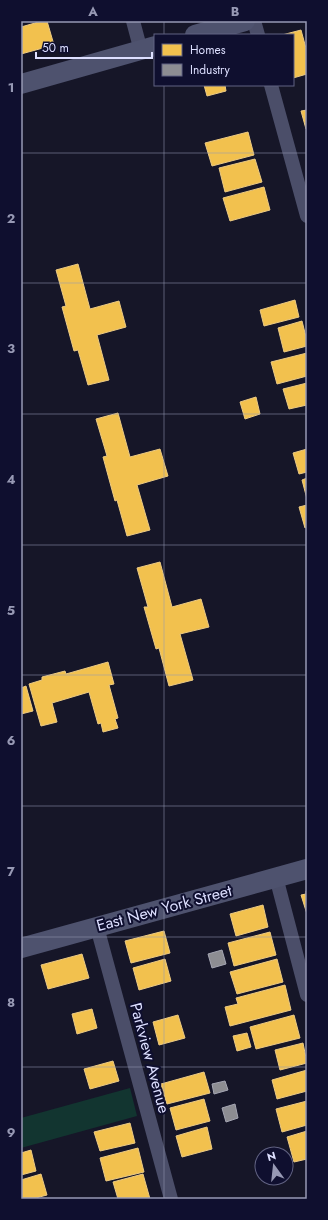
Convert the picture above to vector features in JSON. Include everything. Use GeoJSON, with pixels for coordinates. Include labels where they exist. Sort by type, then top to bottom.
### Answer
{"type":"FeatureCollection","features":[{"type":"Feature","properties":{"kind":"main road"},"geometry":{"type":"LineString","coordinates":[[199,34],[245,21]]}},
{"type":"Feature","properties":{"kind":"main road"},"geometry":{"type":"LineString","coordinates":[[21,84],[148,48]]}},
{"type":"Feature","properties":{"kind":"main road","name":"East New York Street"},"geometry":{"type":"LineString","coordinates":[[21,948],[307,869]]}},
{"type":"Feature","properties":{"kind":"street"},"geometry":{"type":"LineString","coordinates":[[133,21],[148,48]]}},
{"type":"Feature","properties":{"kind":"street"},"geometry":{"type":"LineString","coordinates":[[254,21],[258,34]]}},
{"type":"Feature","properties":{"kind":"street"},"geometry":{"type":"LineString","coordinates":[[272,86],[307,216]]}},
{"type":"Feature","properties":{"kind":"street"},"geometry":{"type":"LineString","coordinates":[[276,877],[307,994]]}},
{"type":"Feature","properties":{"kind":"street","name":"Parkview Avenue"},"geometry":{"type":"LineString","coordinates":[[97,927],[171,1199]]}},
{"type":"Feature","properties":{"kind":"green space"},"geometry":{"type":"Polygon","coordinates":[[[130,1088],[137,1116],[21,1148],[21,1118],[130,1088]]]}},
{"type":"Feature","properties":{"kind":"building: Homes"},"geometry":{"type":"Polygon","coordinates":[[[47,21],[54,45],[21,54],[21,27],[47,21]]]}},
{"type":"Feature","properties":{"kind":"building: Homes"},"geometry":{"type":"Polygon","coordinates":[[[301,30],[307,52],[307,74],[294,78],[294,34],[286,34],[301,30]]]}},
{"type":"Feature","properties":{"kind":"building: Homes"},"geometry":{"type":"Polygon","coordinates":[[[204,86],[225,86],[226,91],[207,96],[204,86]]]}},
{"type":"Feature","properties":{"kind":"building: Homes"},"geometry":{"type":"Polygon","coordinates":[[[307,110],[307,128],[306,129],[301,111],[307,110]]]}},
{"type":"Feature","properties":{"kind":"building: Homes"},"geometry":{"type":"Polygon","coordinates":[[[248,132],[254,155],[212,166],[205,143],[248,132]]]}},
{"type":"Feature","properties":{"kind":"building: Homes"},"geometry":{"type":"Polygon","coordinates":[[[255,159],[262,182],[225,192],[219,168],[255,159]]]}},
{"type":"Feature","properties":{"kind":"building: Homes"},"geometry":{"type":"Polygon","coordinates":[[[264,187],[270,210],[230,221],[223,198],[264,187]]]}},
{"type":"Feature","properties":{"kind":"building: Homes"},"geometry":{"type":"Polygon","coordinates":[[[78,264],[90,309],[119,301],[126,327],[97,335],[109,380],[88,385],[78,350],[74,351],[62,307],[66,306],[56,270],[78,264]]]}},
{"type":"Feature","properties":{"kind":"building: Homes"},"geometry":{"type":"Polygon","coordinates":[[[295,300],[299,317],[264,326],[260,310],[295,300]]]}},
{"type":"Feature","properties":{"kind":"building: Homes"},"geometry":{"type":"Polygon","coordinates":[[[302,321],[307,346],[284,352],[278,328],[302,321]]]}},
{"type":"Feature","properties":{"kind":"building: Homes"},"geometry":{"type":"Polygon","coordinates":[[[307,353],[307,376],[277,384],[271,362],[307,353]]]}},
{"type":"Feature","properties":{"kind":"building: Homes"},"geometry":{"type":"Polygon","coordinates":[[[307,383],[307,405],[289,409],[283,389],[307,383]]]}},
{"type":"Feature","properties":{"kind":"building: Homes"},"geometry":{"type":"Polygon","coordinates":[[[256,397],[260,414],[245,419],[240,402],[256,397]]]}},
{"type":"Feature","properties":{"kind":"building: Homes"},"geometry":{"type":"Polygon","coordinates":[[[118,413],[130,457],[160,449],[168,476],[137,485],[150,530],[127,536],[117,500],[115,501],[103,457],[107,456],[96,419],[118,413]]]}},
{"type":"Feature","properties":{"kind":"building: Homes"},"geometry":{"type":"Polygon","coordinates":[[[307,449],[307,472],[299,474],[293,453],[307,449]]]}},
{"type":"Feature","properties":{"kind":"building: Homes"},"geometry":{"type":"Polygon","coordinates":[[[307,478],[307,499],[302,480],[307,478]]]}},
{"type":"Feature","properties":{"kind":"building: Homes"},"geometry":{"type":"Polygon","coordinates":[[[307,505],[307,527],[305,528],[299,507],[307,505]]]}},
{"type":"Feature","properties":{"kind":"building: Homes"},"geometry":{"type":"Polygon","coordinates":[[[160,562],[172,607],[201,599],[209,627],[180,634],[193,680],[169,686],[159,648],[156,649],[144,607],[148,607],[137,568],[160,562]]]}},
{"type":"Feature","properties":{"kind":"building: Homes"},"geometry":{"type":"Polygon","coordinates":[[[108,662],[114,684],[109,685],[118,718],[115,719],[118,728],[103,732],[101,723],[98,724],[89,692],[52,703],[57,722],[41,726],[29,684],[42,680],[42,677],[65,671],[66,674],[108,662]]]}},
{"type":"Feature","properties":{"kind":"building: Homes"},"geometry":{"type":"Polygon","coordinates":[[[26,686],[33,711],[21,714],[21,688],[26,686]]]}},
{"type":"Feature","properties":{"kind":"building: Homes"},"geometry":{"type":"Polygon","coordinates":[[[306,891],[307,914],[301,895],[306,894],[306,891]]]}},
{"type":"Feature","properties":{"kind":"building: Homes"},"geometry":{"type":"Polygon","coordinates":[[[263,905],[268,927],[236,936],[230,914],[263,905]]]}},
{"type":"Feature","properties":{"kind":"building: Homes"},"geometry":{"type":"Polygon","coordinates":[[[164,931],[170,953],[131,963],[125,941],[164,931]]]}},
{"type":"Feature","properties":{"kind":"building: Homes"},"geometry":{"type":"Polygon","coordinates":[[[270,932],[276,955],[234,966],[228,943],[270,932]]]}},
{"type":"Feature","properties":{"kind":"building: Homes"},"geometry":{"type":"Polygon","coordinates":[[[82,954],[89,978],[48,989],[41,965],[82,954]]]}},
{"type":"Feature","properties":{"kind":"building: Homes"},"geometry":{"type":"Polygon","coordinates":[[[165,959],[171,981],[139,990],[133,968],[165,959]]]}},
{"type":"Feature","properties":{"kind":"building: Homes"},"geometry":{"type":"Polygon","coordinates":[[[277,959],[283,982],[237,994],[230,972],[277,959]]]}},
{"type":"Feature","properties":{"kind":"building: Homes"},"geometry":{"type":"Polygon","coordinates":[[[285,985],[291,1010],[230,1026],[225,1007],[238,1004],[236,998],[285,985]]]}},
{"type":"Feature","properties":{"kind":"building: Homes"},"geometry":{"type":"Polygon","coordinates":[[[92,1009],[97,1028],[77,1034],[72,1014],[92,1009]]]}},
{"type":"Feature","properties":{"kind":"building: Homes"},"geometry":{"type":"Polygon","coordinates":[[[178,1015],[185,1038],[159,1045],[153,1022],[178,1015]]]}},
{"type":"Feature","properties":{"kind":"building: Homes"},"geometry":{"type":"Polygon","coordinates":[[[294,1015],[300,1038],[256,1049],[250,1027],[294,1015]]]}},
{"type":"Feature","properties":{"kind":"building: Homes"},"geometry":{"type":"Polygon","coordinates":[[[247,1033],[251,1047],[237,1051],[233,1036],[247,1033]]]}},
{"type":"Feature","properties":{"kind":"building: Homes"},"geometry":{"type":"Polygon","coordinates":[[[303,1043],[307,1063],[280,1070],[275,1050],[303,1043]]]}},
{"type":"Feature","properties":{"kind":"building: Homes"},"geometry":{"type":"Polygon","coordinates":[[[113,1061],[119,1081],[90,1089],[84,1069],[113,1061]]]}},
{"type":"Feature","properties":{"kind":"building: Homes"},"geometry":{"type":"Polygon","coordinates":[[[307,1070],[307,1091],[277,1099],[272,1080],[307,1070]]]}},
{"type":"Feature","properties":{"kind":"building: Homes"},"geometry":{"type":"Polygon","coordinates":[[[204,1072],[210,1093],[167,1104],[161,1084],[204,1072]]]}},
{"type":"Feature","properties":{"kind":"building: Homes"},"geometry":{"type":"Polygon","coordinates":[[[204,1099],[210,1121],[176,1130],[170,1108],[204,1099]]]}},
{"type":"Feature","properties":{"kind":"building: Homes"},"geometry":{"type":"Polygon","coordinates":[[[307,1101],[307,1125],[282,1132],[276,1109],[307,1101]]]}},
{"type":"Feature","properties":{"kind":"building: Homes"},"geometry":{"type":"Polygon","coordinates":[[[130,1123],[135,1143],[100,1151],[94,1132],[130,1123]]]}},
{"type":"Feature","properties":{"kind":"building: Homes"},"geometry":{"type":"Polygon","coordinates":[[[207,1127],[212,1149],[182,1157],[176,1136],[207,1127]]]}},
{"type":"Feature","properties":{"kind":"building: Homes"},"geometry":{"type":"Polygon","coordinates":[[[307,1131],[307,1159],[294,1162],[294,1146],[290,1146],[287,1137],[307,1131]]]}},
{"type":"Feature","properties":{"kind":"building: Homes"},"geometry":{"type":"Polygon","coordinates":[[[138,1148],[144,1172],[106,1181],[100,1158],[138,1148]]]}},
{"type":"Feature","properties":{"kind":"building: Homes"},"geometry":{"type":"Polygon","coordinates":[[[31,1150],[36,1171],[21,1175],[21,1153],[31,1150]]]}},
{"type":"Feature","properties":{"kind":"building: Homes"},"geometry":{"type":"Polygon","coordinates":[[[41,1174],[47,1195],[32,1199],[21,1199],[21,1180],[41,1174]]]}},
{"type":"Feature","properties":{"kind":"building: Homes"},"geometry":{"type":"Polygon","coordinates":[[[143,1174],[150,1199],[118,1199],[113,1182],[143,1174]]]}},
{"type":"Feature","properties":{"kind":"building: Industry"},"geometry":{"type":"Polygon","coordinates":[[[222,950],[226,964],[212,968],[208,954],[222,950]]]}},
{"type":"Feature","properties":{"kind":"building: Industry"},"geometry":{"type":"Polygon","coordinates":[[[225,1081],[228,1090],[214,1094],[212,1084],[225,1081]]]}},
{"type":"Feature","properties":{"kind":"building: Industry"},"geometry":{"type":"Polygon","coordinates":[[[235,1104],[238,1118],[226,1122],[222,1108],[235,1104]]]}}]}
